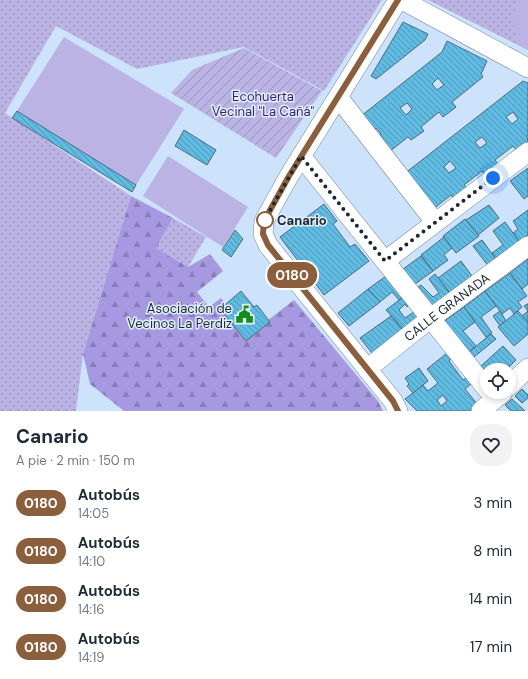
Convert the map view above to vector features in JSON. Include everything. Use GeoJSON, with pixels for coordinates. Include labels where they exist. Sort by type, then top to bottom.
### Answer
{"type":"FeatureCollection","features":[{"type":"Feature","properties":{"kind":"street"},"geometry":{"type":"LineString","coordinates":[[398,0],[301,156],[264,221],[263,234],[268,245],[393,401],[398,411]]}},
{"type":"Feature","properties":{"kind":"street"},"geometry":{"type":"LineString","coordinates":[[402,0],[528,68]]}},
{"type":"Feature","properties":{"kind":"street"},"geometry":{"type":"LineString","coordinates":[[338,97],[435,222]]}},
{"type":"Feature","properties":{"kind":"street"},"geometry":{"type":"LineString","coordinates":[[385,261],[528,152]]}},
{"type":"Feature","properties":{"kind":"street"},"geometry":{"type":"LineString","coordinates":[[301,156],[480,378]]}},
{"type":"Feature","properties":{"kind":"street","name":"CALLE GRANADA"},"geometry":{"type":"LineString","coordinates":[[367,369],[431,318],[528,246]]}},
{"type":"Feature","properties":{"kind":"street"},"geometry":{"type":"LineString","coordinates":[[516,379],[528,368]]}},
{"type":"Feature","properties":{"kind":"street"},"geometry":{"type":"LineString","coordinates":[[481,411],[494,399]]}},
{"type":"Feature","properties":{"kind":"green space"},"geometry":{"type":"Polygon","coordinates":[[[0,0],[382,0],[324,91],[244,47],[137,69],[56,26],[5,113],[131,196],[83,354],[76,411],[0,411],[0,0]]]}},
{"type":"Feature","properties":{"kind":"green space"},"geometry":{"type":"Polygon","coordinates":[[[428,0],[528,0],[528,50],[428,0]]]}},
{"type":"Feature","properties":{"kind":"green space"},"geometry":{"type":"Polygon","coordinates":[[[520,0],[528,0],[528,50],[518,45],[513,22],[514,10],[520,0]]]}},
{"type":"Feature","properties":{"kind":"green space"},"geometry":{"type":"Polygon","coordinates":[[[64,37],[184,109],[136,185],[17,111],[64,37]]]}},
{"type":"Feature","properties":{"kind":"green space","name":"Ecohuerta Vecinal \"La Cañá\""},"geometry":{"type":"Polygon","coordinates":[[[244,48],[322,91],[276,158],[171,93],[192,70],[244,48]]]}},
{"type":"Feature","properties":{"kind":"green space"},"geometry":{"type":"Polygon","coordinates":[[[168,156],[248,207],[223,247],[143,196],[168,156]]]}},
{"type":"Feature","properties":{"kind":"green space"},"geometry":{"type":"Polygon","coordinates":[[[131,196],[173,218],[156,248],[188,267],[210,254],[223,271],[197,292],[209,307],[221,298],[249,335],[294,300],[378,401],[383,411],[124,411],[90,384],[83,354],[131,196]]]}},
{"type":"Feature","properties":{"kind":"green space"},"geometry":{"type":"Polygon","coordinates":[[[173,218],[206,237],[188,267],[156,248],[173,218]]]}},
{"type":"Feature","properties":{"kind":"building"},"geometry":{"type":"Polygon","coordinates":[[[403,22],[428,34],[425,40],[376,79],[371,76],[403,22]]]}},
{"type":"Feature","properties":{"kind":"building"},"geometry":{"type":"Polygon","coordinates":[[[447,41],[487,61],[481,74],[483,77],[452,102],[456,107],[443,117],[439,112],[421,127],[424,131],[411,140],[408,137],[389,152],[377,137],[381,134],[376,128],[372,131],[361,116],[442,52],[447,41]],[[438,78],[432,84],[437,90],[444,85],[438,78]],[[407,103],[400,108],[406,115],[412,109],[407,103]]]}},
{"type":"Feature","properties":{"kind":"building"},"geometry":{"type":"Polygon","coordinates":[[[523,81],[528,83],[528,143],[517,151],[513,146],[495,160],[499,165],[486,176],[482,171],[464,185],[468,190],[455,200],[451,195],[432,210],[404,174],[523,81]],[[513,112],[506,117],[512,124],[518,119],[513,112]],[[482,137],[475,142],[480,148],[487,143],[482,137]],[[450,161],[444,167],[449,173],[456,168],[450,161]]]}},
{"type":"Feature","properties":{"kind":"building"},"geometry":{"type":"Polygon","coordinates":[[[17,111],[136,185],[132,192],[12,118],[17,111]]]}},
{"type":"Feature","properties":{"kind":"building"},"geometry":{"type":"Polygon","coordinates":[[[184,130],[216,150],[207,165],[175,146],[184,130]]]}},
{"type":"Feature","properties":{"kind":"building"},"geometry":{"type":"Polygon","coordinates":[[[528,168],[528,196],[524,199],[510,181],[528,168]]]}},
{"type":"Feature","properties":{"kind":"building"},"geometry":{"type":"Polygon","coordinates":[[[324,204],[337,221],[333,224],[350,247],[355,244],[369,261],[324,295],[280,237],[324,204]]]}},
{"type":"Feature","properties":{"kind":"building"},"geometry":{"type":"Polygon","coordinates":[[[489,205],[499,218],[478,235],[466,220],[489,205]]]}},
{"type":"Feature","properties":{"kind":"building"},"geometry":{"type":"Polygon","coordinates":[[[528,210],[528,235],[525,237],[527,240],[521,244],[513,233],[518,229],[513,221],[528,210]]]}},
{"type":"Feature","properties":{"kind":"building"},"geometry":{"type":"Polygon","coordinates":[[[465,219],[479,236],[456,253],[443,236],[465,219]]]}},
{"type":"Feature","properties":{"kind":"building"},"geometry":{"type":"Polygon","coordinates":[[[505,222],[521,244],[498,262],[492,253],[503,245],[493,231],[505,222]]]}},
{"type":"Feature","properties":{"kind":"building"},"geometry":{"type":"Polygon","coordinates":[[[235,230],[243,239],[231,257],[222,250],[235,230]]]}},
{"type":"Feature","properties":{"kind":"building"},"geometry":{"type":"Polygon","coordinates":[[[444,237],[452,248],[444,255],[448,260],[433,271],[421,255],[444,237]]]}},
{"type":"Feature","properties":{"kind":"building"},"geometry":{"type":"Polygon","coordinates":[[[482,240],[498,262],[489,267],[473,246],[482,240]]]}},
{"type":"Feature","properties":{"kind":"building"},"geometry":{"type":"Polygon","coordinates":[[[421,256],[433,271],[411,287],[399,272],[421,256]]]}},
{"type":"Feature","properties":{"kind":"building"},"geometry":{"type":"Polygon","coordinates":[[[528,259],[528,284],[522,289],[510,273],[528,259]]]}},
{"type":"Feature","properties":{"kind":"building"},"geometry":{"type":"Polygon","coordinates":[[[461,261],[472,276],[450,293],[438,278],[461,261]]]}},
{"type":"Feature","properties":{"kind":"building"},"geometry":{"type":"Polygon","coordinates":[[[510,273],[527,296],[518,302],[522,307],[514,314],[510,308],[502,314],[485,291],[510,273]]]}},
{"type":"Feature","properties":{"kind":"building"},"geometry":{"type":"Polygon","coordinates":[[[389,274],[406,295],[399,300],[392,292],[380,302],[368,289],[389,274]]]}},
{"type":"Feature","properties":{"kind":"building"},"geometry":{"type":"Polygon","coordinates":[[[435,274],[452,296],[432,311],[414,290],[421,285],[433,297],[439,293],[429,279],[435,274]]]}},
{"type":"Feature","properties":{"kind":"building"},"geometry":{"type":"Polygon","coordinates":[[[368,289],[380,302],[349,326],[338,313],[368,289]]]}},
{"type":"Feature","properties":{"kind":"building","name":"Asociación de Vecinos La Perdiz"},"geometry":{"type":"Polygon","coordinates":[[[241,291],[254,307],[257,305],[270,322],[246,341],[220,309],[241,291]]]}},
{"type":"Feature","properties":{"kind":"building"},"geometry":{"type":"Polygon","coordinates":[[[485,291],[496,306],[481,317],[492,333],[486,337],[464,307],[485,291]]]}},
{"type":"Feature","properties":{"kind":"building"},"geometry":{"type":"Polygon","coordinates":[[[406,295],[412,302],[407,307],[405,304],[399,310],[405,318],[418,309],[424,316],[404,330],[386,310],[406,295]]]}},
{"type":"Feature","properties":{"kind":"building"},"geometry":{"type":"Polygon","coordinates":[[[528,304],[528,311],[524,306],[528,304]]]}},
{"type":"Feature","properties":{"kind":"building"},"geometry":{"type":"Polygon","coordinates":[[[464,307],[475,322],[463,331],[476,346],[469,352],[443,322],[464,307]]]}},
{"type":"Feature","properties":{"kind":"building"},"geometry":{"type":"Polygon","coordinates":[[[500,311],[506,321],[500,326],[493,316],[500,311]]]}},
{"type":"Feature","properties":{"kind":"building"},"geometry":{"type":"Polygon","coordinates":[[[518,311],[528,322],[528,334],[514,346],[498,327],[518,311]]]}},
{"type":"Feature","properties":{"kind":"building"},"geometry":{"type":"Polygon","coordinates":[[[528,311],[528,322],[522,316],[528,311]]]}},
{"type":"Feature","properties":{"kind":"building"},"geometry":{"type":"Polygon","coordinates":[[[391,316],[403,330],[372,353],[360,338],[391,316]]]}},
{"type":"Feature","properties":{"kind":"building"},"geometry":{"type":"Polygon","coordinates":[[[491,334],[496,339],[474,357],[469,352],[491,334]]]}},
{"type":"Feature","properties":{"kind":"building"},"geometry":{"type":"Polygon","coordinates":[[[503,346],[516,360],[513,363],[484,363],[503,346]]]}},
{"type":"Feature","properties":{"kind":"building"},"geometry":{"type":"Polygon","coordinates":[[[447,353],[451,359],[449,361],[463,380],[466,378],[471,384],[465,389],[478,405],[472,411],[417,411],[405,399],[423,385],[428,391],[438,383],[427,369],[447,353]],[[443,395],[437,400],[441,406],[447,401],[443,395]]]}},
{"type":"Feature","properties":{"kind":"building"},"geometry":{"type":"Polygon","coordinates":[[[419,368],[428,381],[413,393],[407,386],[409,384],[405,378],[419,368]]]}},
{"type":"Feature","properties":{"kind":"building"},"geometry":{"type":"Polygon","coordinates":[[[522,389],[528,395],[528,398],[522,403],[516,395],[522,389]]]}},
{"type":"Feature","properties":{"kind":"building"},"geometry":{"type":"Polygon","coordinates":[[[512,399],[525,411],[511,411],[505,405],[512,399]]]}},
{"type":"Feature","properties":{"kind":"bus line","name":"0180"},"geometry":{"type":"LineString","coordinates":[[398,0],[289,176],[264,221],[263,234],[268,245],[393,401],[398,411]]}},
{"type":"Feature","properties":{"kind":"place","name":"Canario"},"geometry":{"type":"Point","coordinates":[265,220]}},
{"type":"Feature","properties":{"kind":"place","name":"Asociación de Vecinos La Perdiz"},"geometry":{"type":"Point","coordinates":[245,315]}},
{"type":"Feature","properties":{"kind":"route"},"geometry":{"type":"LineString","coordinates":[[265,220],[264,221],[301,156],[385,261],[493,178]]}}]}
